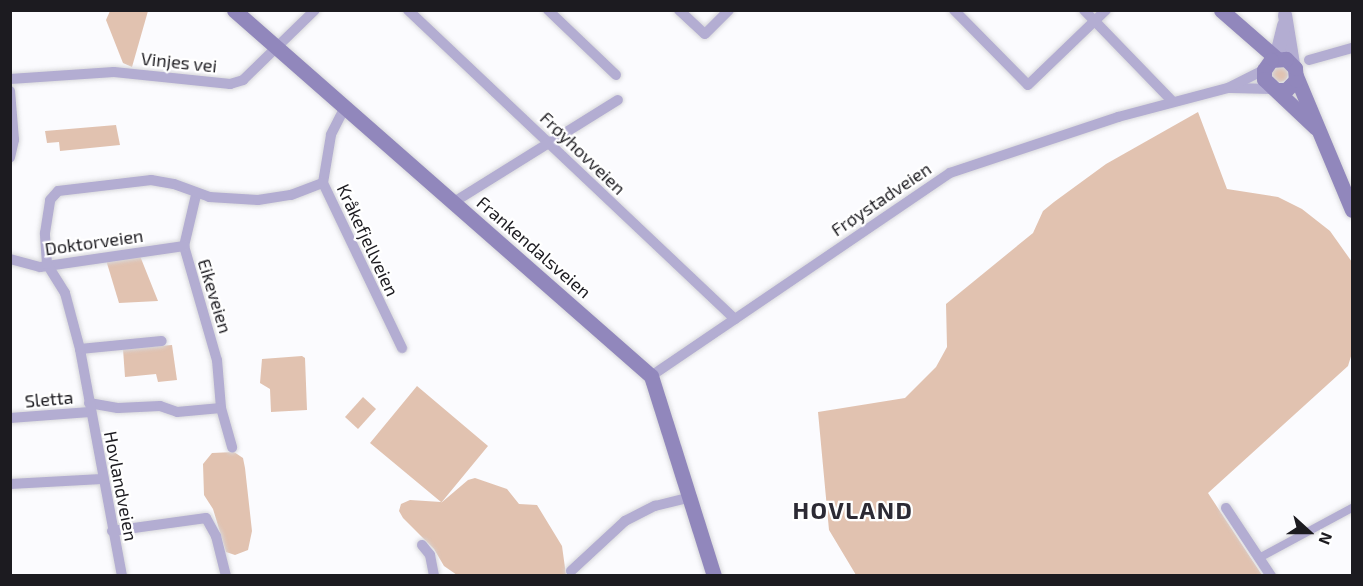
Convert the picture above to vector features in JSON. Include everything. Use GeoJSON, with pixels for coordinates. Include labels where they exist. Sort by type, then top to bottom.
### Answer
{"type":"FeatureCollection","features":[{"type":"Feature","properties":{"kind":"main road","name":"Frankendalsveien"},"geometry":{"type":"LineString","coordinates":[[234,10],[344,109],[454,202],[651,376]]}},
{"type":"Feature","properties":{"kind":"main road"},"geometry":{"type":"LineString","coordinates":[[1221,10],[1276,58],[1295,70],[1316,128],[1347,184],[1353,210]]}},
{"type":"Feature","properties":{"kind":"main road"},"geometry":{"type":"LineString","coordinates":[[1237,26],[1264,70],[1264,79],[1316,128]]}},
{"type":"Feature","properties":{"kind":"main road"},"geometry":{"type":"LineString","coordinates":[[1264,70],[1276,58]]}},
{"type":"Feature","properties":{"kind":"main road"},"geometry":{"type":"LineString","coordinates":[[1274,90],[1291,86],[1295,70]]}},
{"type":"Feature","properties":{"kind":"main road"},"geometry":{"type":"LineString","coordinates":[[651,376],[714,576]]}},
{"type":"Feature","properties":{"kind":"street","name":"Vinjes vei"},"geometry":{"type":"LineString","coordinates":[[10,79],[114,72],[230,84],[243,80],[315,10]]}},
{"type":"Feature","properties":{"kind":"street","name":"Frøyhovveien"},"geometry":{"type":"LineString","coordinates":[[408,10],[735,319]]}},
{"type":"Feature","properties":{"kind":"street"},"geometry":{"type":"LineString","coordinates":[[548,10],[616,75]]}},
{"type":"Feature","properties":{"kind":"street"},"geometry":{"type":"LineString","coordinates":[[679,10],[705,34],[729,10]]}},
{"type":"Feature","properties":{"kind":"street"},"geometry":{"type":"LineString","coordinates":[[954,10],[1028,85],[1106,10]]}},
{"type":"Feature","properties":{"kind":"street"},"geometry":{"type":"LineString","coordinates":[[1084,10],[1173,102]]}},
{"type":"Feature","properties":{"kind":"street"},"geometry":{"type":"LineString","coordinates":[[1276,58],[1285,13]]}},
{"type":"Feature","properties":{"kind":"street"},"geometry":{"type":"LineString","coordinates":[[1285,13],[1295,70]]}},
{"type":"Feature","properties":{"kind":"street"},"geometry":{"type":"LineString","coordinates":[[1309,60],[1353,48]]}},
{"type":"Feature","properties":{"kind":"street","name":"Frøystadveien"},"geometry":{"type":"LineString","coordinates":[[651,376],[950,173],[1173,102],[1228,88],[1264,70]]}},
{"type":"Feature","properties":{"kind":"street","name":"Frøystadveien"},"geometry":{"type":"LineString","coordinates":[[1228,88],[1274,90]]}},
{"type":"Feature","properties":{"kind":"street"},"geometry":{"type":"LineString","coordinates":[[10,91],[14,122],[10,158]]}},
{"type":"Feature","properties":{"kind":"street"},"geometry":{"type":"LineString","coordinates":[[454,202],[618,100]]}},
{"type":"Feature","properties":{"kind":"street","name":"Kråkefjellveien"},"geometry":{"type":"LineString","coordinates":[[344,109],[332,135],[323,183],[402,348]]}},
{"type":"Feature","properties":{"kind":"street"},"geometry":{"type":"LineString","coordinates":[[47,264],[45,224],[50,200],[58,191],[150,180],[174,184],[196,195],[274,198],[323,183]]}},
{"type":"Feature","properties":{"kind":"street","name":"Eikeveien"},"geometry":{"type":"LineString","coordinates":[[196,195],[184,246],[217,360],[221,408]]}},
{"type":"Feature","properties":{"kind":"street","name":"Doktorveien"},"geometry":{"type":"LineString","coordinates":[[10,259],[32,267],[184,246]]}},
{"type":"Feature","properties":{"kind":"street","name":"Hovlandveien"},"geometry":{"type":"LineString","coordinates":[[47,264],[65,293],[80,349],[102,479],[122,576]]}},
{"type":"Feature","properties":{"kind":"street"},"geometry":{"type":"LineString","coordinates":[[80,349],[162,341]]}},
{"type":"Feature","properties":{"kind":"street","name":"Hovlandveien"},"geometry":{"type":"LineString","coordinates":[[90,407],[160,406],[177,412],[221,408]]}},
{"type":"Feature","properties":{"kind":"street","name":"Sletta"},"geometry":{"type":"LineString","coordinates":[[10,418],[90,407]]}},
{"type":"Feature","properties":{"kind":"street"},"geometry":{"type":"LineString","coordinates":[[221,408],[232,447]]}},
{"type":"Feature","properties":{"kind":"street"},"geometry":{"type":"LineString","coordinates":[[10,484],[102,479]]}},
{"type":"Feature","properties":{"kind":"street"},"geometry":{"type":"LineString","coordinates":[[571,571],[625,521],[655,506],[690,497]]}},
{"type":"Feature","properties":{"kind":"street"},"geometry":{"type":"LineString","coordinates":[[1226,508],[1271,576]]}},
{"type":"Feature","properties":{"kind":"street"},"geometry":{"type":"LineString","coordinates":[[1259,558],[1353,508]]}},
{"type":"Feature","properties":{"kind":"street"},"geometry":{"type":"LineString","coordinates":[[112,531],[206,518],[216,536],[226,576]]}},
{"type":"Feature","properties":{"kind":"street"},"geometry":{"type":"LineString","coordinates":[[422,545],[430,555],[434,576]]}},
{"type":"Feature","properties":{"kind":"shaded area"},"geometry":{"type":"Polygon","coordinates":[[[110,11],[148,11],[132,67],[123,63],[106,20],[110,11]]]}},
{"type":"Feature","properties":{"kind":"shaded area"},"geometry":{"type":"Polygon","coordinates":[[[1277,66],[1283,66],[1288,74],[1286,80],[1277,82],[1272,77],[1272,71],[1277,66]]]}},
{"type":"Feature","properties":{"kind":"shaded area"},"geometry":{"type":"Polygon","coordinates":[[[1198,112],[1227,189],[1278,197],[1302,209],[1330,231],[1352,262],[1352,353],[1348,366],[1208,493],[1262,575],[856,575],[829,530],[818,412],[905,398],[936,367],[947,347],[946,304],[1033,233],[1043,211],[1054,202],[1106,164],[1198,112]]]}},
{"type":"Feature","properties":{"kind":"shaded area"},"geometry":{"type":"Polygon","coordinates":[[[116,125],[120,145],[60,151],[59,142],[47,143],[45,131],[116,125]]]}},
{"type":"Feature","properties":{"kind":"shaded area"},"geometry":{"type":"Polygon","coordinates":[[[140,256],[158,301],[119,303],[106,260],[140,256]]]}},
{"type":"Feature","properties":{"kind":"shaded area"},"geometry":{"type":"Polygon","coordinates":[[[172,345],[177,380],[158,382],[156,374],[125,377],[123,349],[172,345]]]}},
{"type":"Feature","properties":{"kind":"shaded area"},"geometry":{"type":"Polygon","coordinates":[[[302,356],[305,358],[307,410],[271,412],[270,389],[260,383],[262,359],[302,356]]]}},
{"type":"Feature","properties":{"kind":"shaded area"},"geometry":{"type":"Polygon","coordinates":[[[417,386],[488,446],[441,503],[468,480],[475,478],[507,489],[519,504],[537,505],[562,546],[566,575],[457,575],[444,566],[434,549],[403,518],[399,511],[401,504],[410,500],[441,502],[370,443],[417,386]]]}},
{"type":"Feature","properties":{"kind":"shaded area"},"geometry":{"type":"Polygon","coordinates":[[[363,397],[376,409],[358,429],[345,417],[363,397]]]}},
{"type":"Feature","properties":{"kind":"shaded area"},"geometry":{"type":"Polygon","coordinates":[[[234,452],[243,458],[252,531],[248,550],[235,555],[226,552],[213,509],[204,495],[203,464],[212,453],[234,452]]]}},
{"type":"Feature","properties":{"kind":"district","name":"HOVLAND"},"geometry":{"type":"Point","coordinates":[853,510]}}]}
